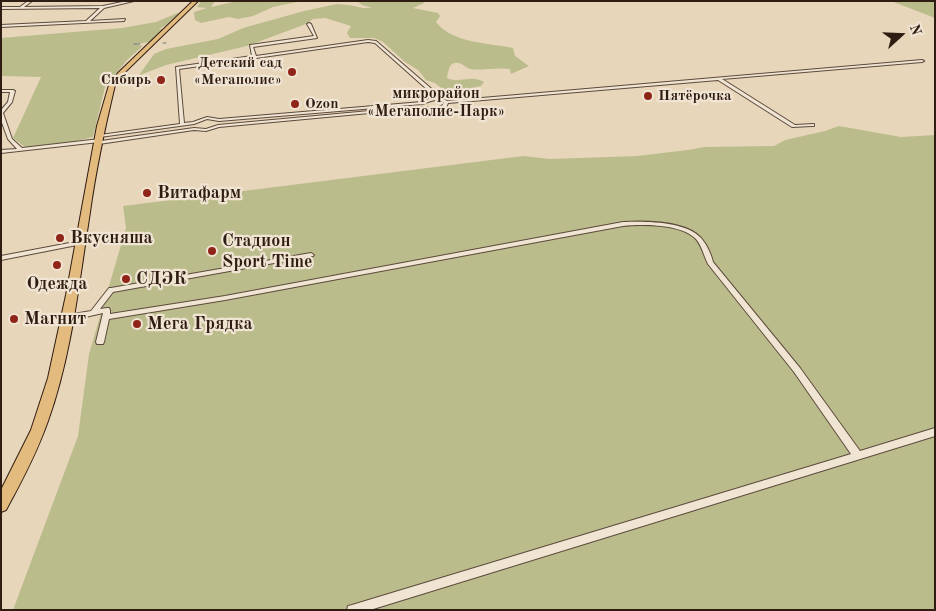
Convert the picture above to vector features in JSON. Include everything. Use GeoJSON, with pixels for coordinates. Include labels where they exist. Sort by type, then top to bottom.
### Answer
{"type":"FeatureCollection","features":[{"type":"Feature","properties":{"kind":"main road"},"geometry":{"type":"LineString","coordinates":[[1,505],[42,420],[68,318],[80,243],[110,91],[115,80],[196,1]]}},
{"type":"Feature","properties":{"kind":"street"},"geometry":{"type":"LineString","coordinates":[[20,8],[31,1]]}},
{"type":"Feature","properties":{"kind":"street"},"geometry":{"type":"LineString","coordinates":[[80,7],[89,1]]}},
{"type":"Feature","properties":{"kind":"street"},"geometry":{"type":"LineString","coordinates":[[1,8],[103,7],[132,2]]}},
{"type":"Feature","properties":{"kind":"street"},"geometry":{"type":"LineString","coordinates":[[87,22],[103,7]]}},
{"type":"Feature","properties":{"kind":"street"},"geometry":{"type":"LineString","coordinates":[[1,26],[124,20]]}},
{"type":"Feature","properties":{"kind":"street"},"geometry":{"type":"LineString","coordinates":[[254,57],[251,46],[316,38],[309,24]]}},
{"type":"Feature","properties":{"kind":"street"},"geometry":{"type":"LineString","coordinates":[[182,125],[178,68],[374,42],[432,92],[434,98]]}},
{"type":"Feature","properties":{"kind":"street"},"geometry":{"type":"LineString","coordinates":[[424,105],[434,98],[442,99],[446,102],[719,80],[922,61]]}},
{"type":"Feature","properties":{"kind":"street"},"geometry":{"type":"LineString","coordinates":[[719,80],[794,126],[812,125]]}},
{"type":"Feature","properties":{"kind":"street"},"geometry":{"type":"LineString","coordinates":[[1,91],[13,91],[10,102],[1,113],[10,139],[21,150]]}},
{"type":"Feature","properties":{"kind":"street"},"geometry":{"type":"LineString","coordinates":[[100,140],[182,125],[206,130],[219,123],[424,105],[439,109],[444,107],[446,102]]}},
{"type":"Feature","properties":{"kind":"street"},"geometry":{"type":"LineString","coordinates":[[1,152],[194,126],[207,118],[219,123]]}},
{"type":"Feature","properties":{"kind":"street"},"geometry":{"type":"LineString","coordinates":[[105,317],[225,298],[635,222],[676,227],[690,231],[698,238],[706,250],[710,263],[798,370],[858,456]]}},
{"type":"Feature","properties":{"kind":"street"},"geometry":{"type":"LineString","coordinates":[[1,258],[80,243]]}},
{"type":"Feature","properties":{"kind":"street"},"geometry":{"type":"LineString","coordinates":[[94,312],[111,290],[311,255]]}},
{"type":"Feature","properties":{"kind":"street"},"geometry":{"type":"LineString","coordinates":[[68,318],[107,310],[100,342]]}},
{"type":"Feature","properties":{"kind":"street"},"geometry":{"type":"LineString","coordinates":[[352,610],[935,432]]}},
{"type":"Feature","properties":{"kind":"green space"},"geometry":{"type":"Polygon","coordinates":[[[201,1],[215,1],[211,7],[237,1],[302,1],[273,7],[253,16],[238,19],[229,17],[201,23],[195,20],[194,12],[207,8],[197,7],[201,1]]]}},
{"type":"Feature","properties":{"kind":"green space"},"geometry":{"type":"Polygon","coordinates":[[[357,1],[423,1],[424,3],[413,8],[438,13],[440,16],[436,22],[451,34],[471,41],[513,48],[515,56],[529,66],[511,74],[510,69],[470,69],[460,63],[455,63],[450,67],[447,78],[452,80],[474,79],[484,82],[481,86],[453,93],[446,92],[435,83],[426,80],[418,70],[405,62],[383,42],[374,38],[350,38],[347,33],[351,26],[325,18],[313,19],[306,24],[247,46],[166,65],[140,75],[135,81],[154,54],[166,49],[218,39],[243,28],[337,4],[372,8],[362,5],[357,1]]]}},
{"type":"Feature","properties":{"kind":"green space"},"geometry":{"type":"Polygon","coordinates":[[[891,1],[935,1],[935,18],[891,1]]]}},
{"type":"Feature","properties":{"kind":"green space"},"geometry":{"type":"Polygon","coordinates":[[[180,12],[159,29],[164,29],[150,42],[136,44],[143,46],[127,60],[105,87],[93,137],[72,142],[25,147],[13,138],[41,77],[1,76],[1,38],[122,28],[156,22],[180,12]]]}},
{"type":"Feature","properties":{"kind":"green space"},"geometry":{"type":"Polygon","coordinates":[[[839,126],[901,137],[935,135],[935,610],[13,610],[78,436],[89,354],[126,228],[123,206],[523,156],[550,159],[637,156],[704,147],[774,146],[785,140],[839,126]]]}},
{"type":"Feature","properties":{"kind":"waterway"},"geometry":{"type":"LineString","coordinates":[[134,44],[140,44]]}},
{"type":"Feature","properties":{"kind":"place","name":"Детский сад «Мегаполис»"},"geometry":{"type":"Point","coordinates":[292,72]}},
{"type":"Feature","properties":{"kind":"place","name":"Сибирь"},"geometry":{"type":"Point","coordinates":[161,80]}},
{"type":"Feature","properties":{"kind":"place","name":"Пятёрочка"},"geometry":{"type":"Point","coordinates":[648,96]}},
{"type":"Feature","properties":{"kind":"place","name":"Ozon"},"geometry":{"type":"Point","coordinates":[295,104]}},
{"type":"Feature","properties":{"kind":"place","name":"Витафарм"},"geometry":{"type":"Point","coordinates":[147,193]}},
{"type":"Feature","properties":{"kind":"place","name":"Вкусняша"},"geometry":{"type":"Point","coordinates":[60,238]}},
{"type":"Feature","properties":{"kind":"place","name":"Стадион Sport Time"},"geometry":{"type":"Point","coordinates":[212,251]}},
{"type":"Feature","properties":{"kind":"place","name":"Одежда"},"geometry":{"type":"Point","coordinates":[57,265]}},
{"type":"Feature","properties":{"kind":"place","name":"СДЭК"},"geometry":{"type":"Point","coordinates":[126,279]}},
{"type":"Feature","properties":{"kind":"place","name":"Магнит"},"geometry":{"type":"Point","coordinates":[14,319]}},
{"type":"Feature","properties":{"kind":"place","name":"Мега Грядка"},"geometry":{"type":"Point","coordinates":[137,324]}},
{"type":"Feature","properties":{"kind":"district","name":"микрорайон «Мегаполис-Парк»"},"geometry":{"type":"Point","coordinates":[436,103]}}]}
